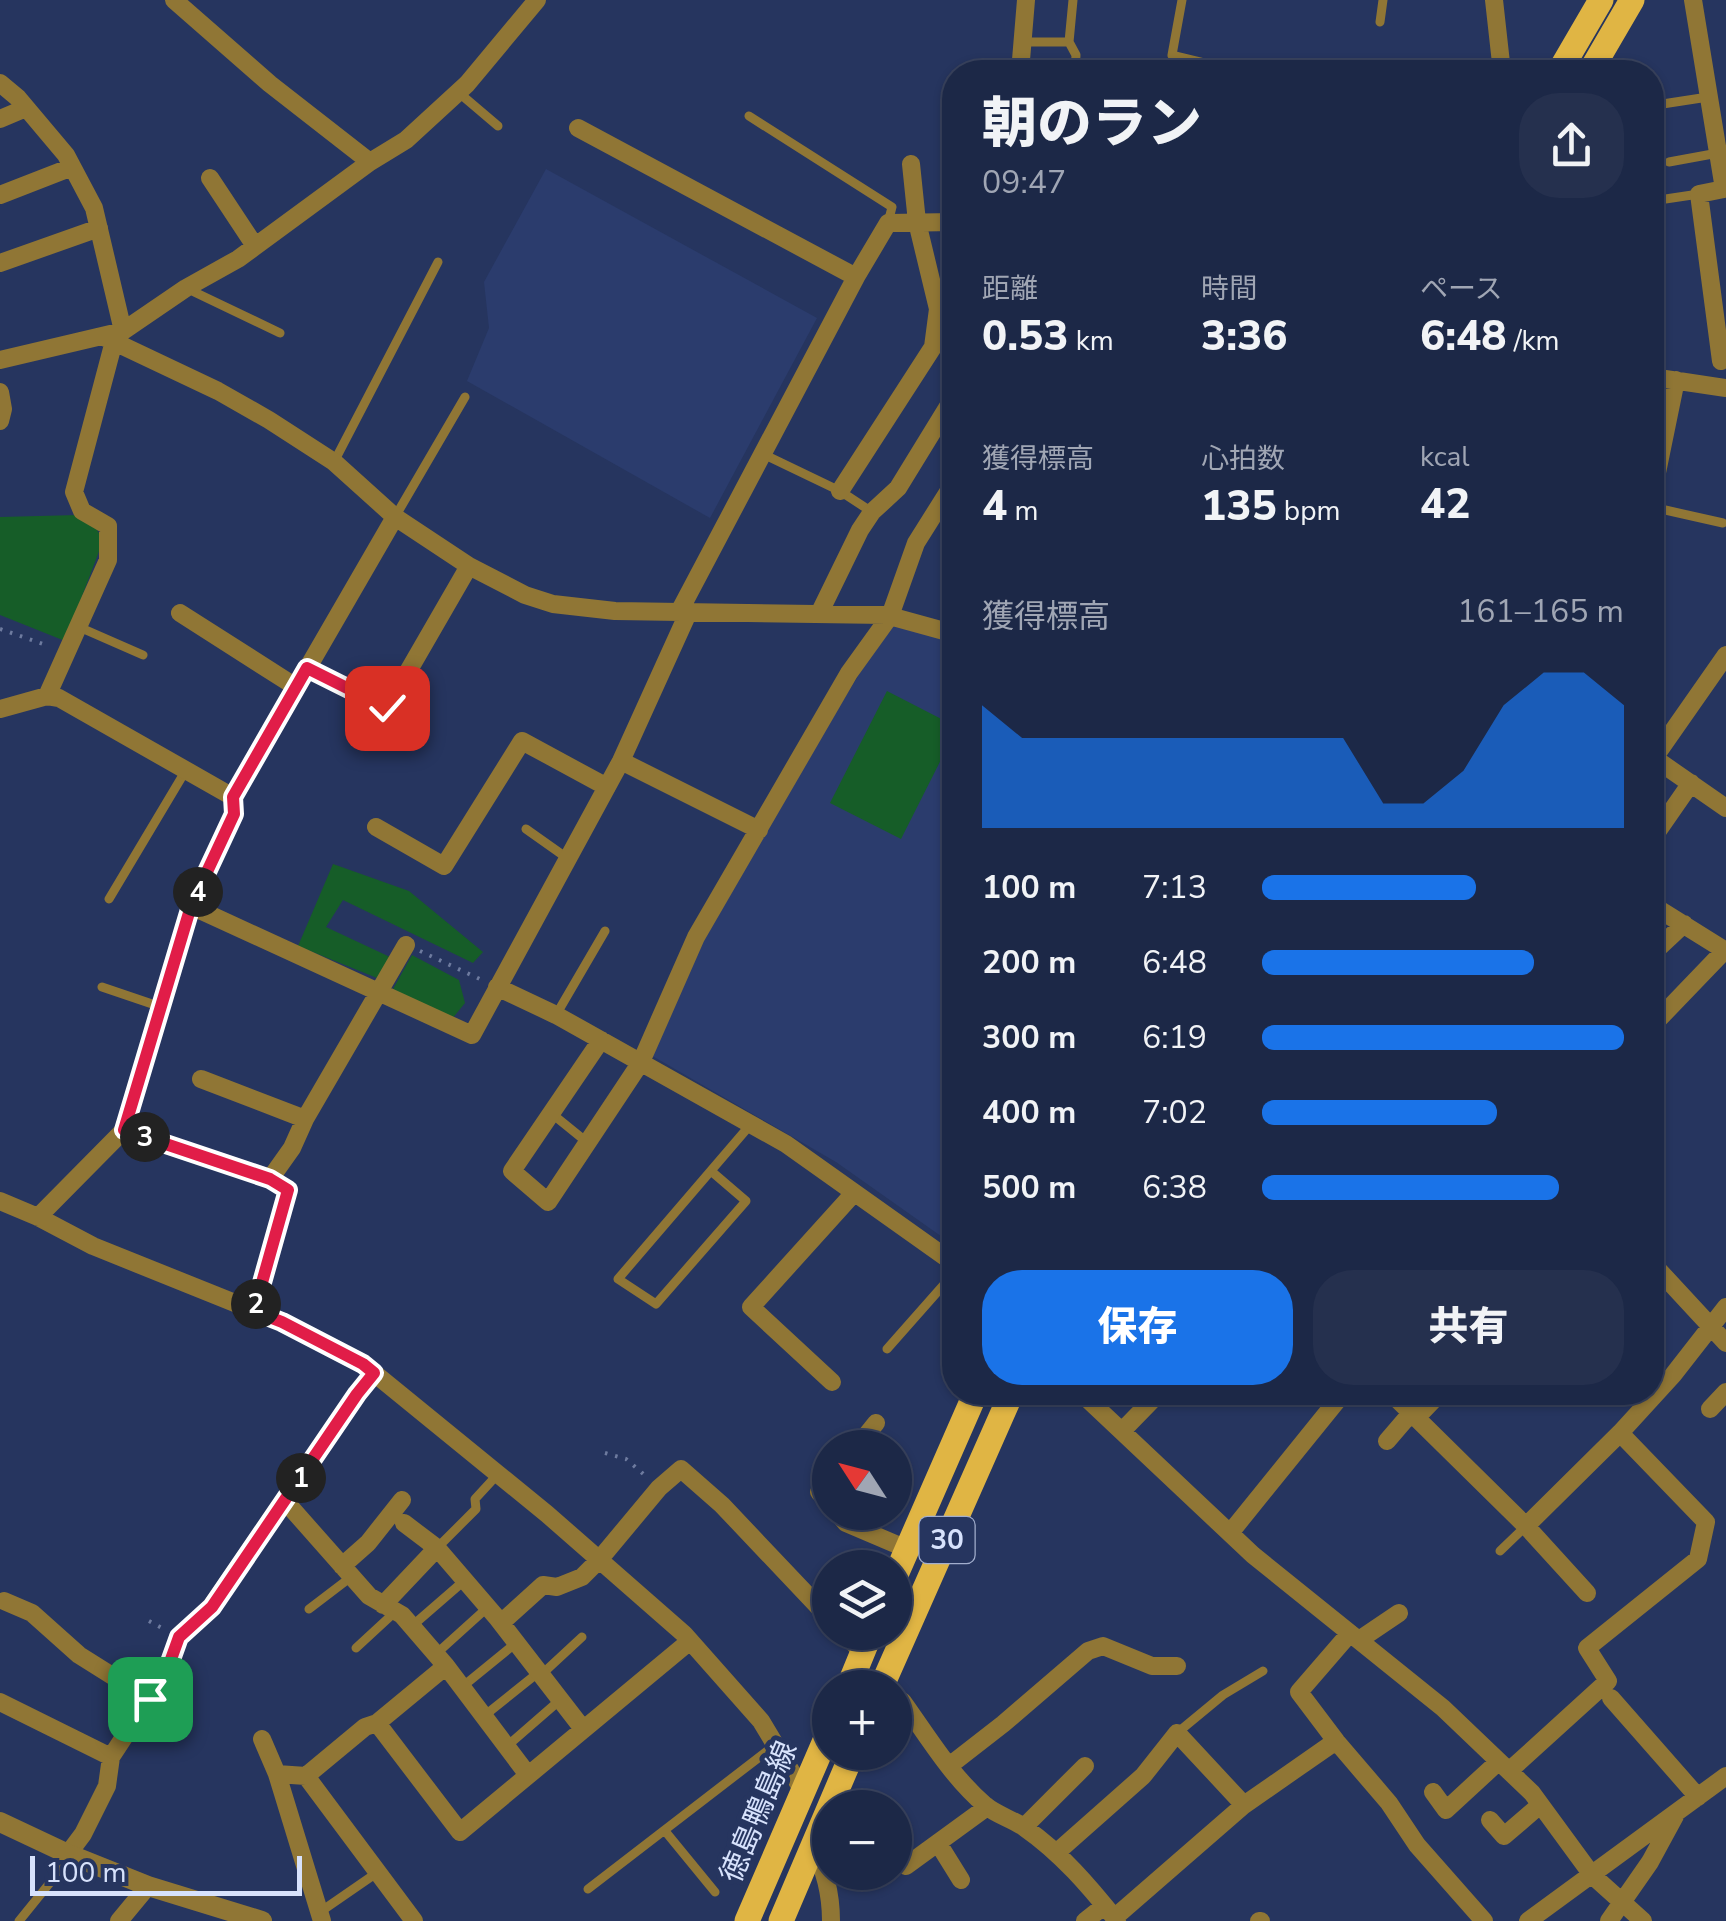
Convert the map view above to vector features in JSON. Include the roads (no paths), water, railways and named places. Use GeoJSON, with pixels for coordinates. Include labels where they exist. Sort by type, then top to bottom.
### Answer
{"type":"FeatureCollection","features":[{"type":"Feature","properties":{"kind":"main road"},"geometry":{"type":"LineString","coordinates":[[1566,60],[1601,0]]}},
{"type":"Feature","properties":{"kind":"main road"},"geometry":{"type":"LineString","coordinates":[[1597,60],[1632,0]]}},
{"type":"Feature","properties":{"kind":"main road","name":"30"},"geometry":{"type":"LineString","coordinates":[[907,1549],[970,1405]]}},
{"type":"Feature","properties":{"kind":"main road","name":"30"},"geometry":{"type":"LineString","coordinates":[[894,1670],[1006,1405]]}},
{"type":"Feature","properties":{"kind":"main road","name":"徳島鴨島線"},"geometry":{"type":"LineString","coordinates":[[747,1921],[812,1770]]}},
{"type":"Feature","properties":{"kind":"main road","name":"徳島鴨島線"},"geometry":{"type":"LineString","coordinates":[[780,1921],[812,1845]]}},
{"type":"Feature","properties":{"kind":"street"},"geometry":{"type":"LineString","coordinates":[[174,0],[270,84],[370,162]]}},
{"type":"Feature","properties":{"kind":"street"},"geometry":{"type":"LineString","coordinates":[[1021,60],[1026,0]]}},
{"type":"Feature","properties":{"kind":"street"},"geometry":{"type":"LineString","coordinates":[[1494,0],[1501,60]]}},
{"type":"Feature","properties":{"kind":"street"},"geometry":{"type":"LineString","coordinates":[[1693,0],[1724,189],[1699,194],[1721,361]]}},
{"type":"Feature","properties":{"kind":"street"},"geometry":{"type":"LineString","coordinates":[[0,360],[114,336],[238,259],[406,140],[458,92],[526,4]]}},
{"type":"Feature","properties":{"kind":"street"},"geometry":{"type":"LineString","coordinates":[[0,83],[66,155],[94,208],[114,336],[74,492],[82,511],[108,526],[108,560],[47,696]]}},
{"type":"Feature","properties":{"kind":"street"},"geometry":{"type":"LineString","coordinates":[[0,119],[26,108]]}},
{"type":"Feature","properties":{"kind":"street"},"geometry":{"type":"LineString","coordinates":[[578,128],[856,277]]}},
{"type":"Feature","properties":{"kind":"street"},"geometry":{"type":"LineString","coordinates":[[840,491],[934,347],[938,309],[917,222],[912,164]]}},
{"type":"Feature","properties":{"kind":"street"},"geometry":{"type":"LineString","coordinates":[[0,194],[72,167]]}},
{"type":"Feature","properties":{"kind":"street"},"geometry":{"type":"LineString","coordinates":[[210,178],[255,246]]}},
{"type":"Feature","properties":{"kind":"street"},"geometry":{"type":"LineString","coordinates":[[191,906],[472,1035],[621,761],[684,611],[856,277],[888,223],[942,222]]}},
{"type":"Feature","properties":{"kind":"street"},"geometry":{"type":"LineString","coordinates":[[0,263],[99,228]]}},
{"type":"Feature","properties":{"kind":"street"},"geometry":{"type":"LineString","coordinates":[[114,336],[269,420],[334,462],[395,517],[469,566],[525,595],[553,604],[615,611],[890,616],[942,630]]}},
{"type":"Feature","properties":{"kind":"street"},"geometry":{"type":"LineString","coordinates":[[1664,378],[1726,388]]}},
{"type":"Feature","properties":{"kind":"street"},"geometry":{"type":"LineString","coordinates":[[1664,438],[1676,380]]}},
{"type":"Feature","properties":{"kind":"street"},"geometry":{"type":"LineString","coordinates":[[0,392],[0,420]]}},
{"type":"Feature","properties":{"kind":"street"},"geometry":{"type":"LineString","coordinates":[[819,614],[860,530],[872,512],[898,488],[942,416]]}},
{"type":"Feature","properties":{"kind":"street"},"geometry":{"type":"LineString","coordinates":[[601,1040],[512,1171],[548,1202],[641,1062],[696,937],[849,673],[890,616],[916,543],[942,501]]}},
{"type":"Feature","properties":{"kind":"street"},"geometry":{"type":"LineString","coordinates":[[38,1217],[124,1130],[191,906],[234,814],[233,797],[395,517]]}},
{"type":"Feature","properties":{"kind":"street"},"geometry":{"type":"LineString","coordinates":[[307,668],[387,708],[469,566]]}},
{"type":"Feature","properties":{"kind":"street"},"geometry":{"type":"LineString","coordinates":[[180,612],[296,687]]}},
{"type":"Feature","properties":{"kind":"street"},"geometry":{"type":"LineString","coordinates":[[1664,744],[1726,655]]}},
{"type":"Feature","properties":{"kind":"street"},"geometry":{"type":"LineString","coordinates":[[0,709],[47,696],[59,698],[233,797]]}},
{"type":"Feature","properties":{"kind":"street"},"geometry":{"type":"LineString","coordinates":[[376,827],[444,866],[522,741],[607,787]]}},
{"type":"Feature","properties":{"kind":"street"},"geometry":{"type":"LineString","coordinates":[[621,761],[759,830]]}},
{"type":"Feature","properties":{"kind":"street"},"geometry":{"type":"LineString","coordinates":[[1664,765],[1726,808]]}},
{"type":"Feature","properties":{"kind":"street"},"geometry":{"type":"LineString","coordinates":[[1664,822],[1691,783]]}},
{"type":"Feature","properties":{"kind":"street"},"geometry":{"type":"LineString","coordinates":[[1664,912],[1725,950],[1664,1014]]}},
{"type":"Feature","properties":{"kind":"street"},"geometry":{"type":"LineString","coordinates":[[1664,943],[1684,924]]}},
{"type":"Feature","properties":{"kind":"street"},"geometry":{"type":"LineString","coordinates":[[270,1179],[292,1148],[406,944]]}},
{"type":"Feature","properties":{"kind":"street"},"geometry":{"type":"LineString","coordinates":[[497,987],[556,1015],[786,1144],[942,1255]]}},
{"type":"Feature","properties":{"kind":"street"},"geometry":{"type":"LineString","coordinates":[[201,1080],[306,1119]]}},
{"type":"Feature","properties":{"kind":"street"},"geometry":{"type":"LineString","coordinates":[[832,1382],[751,1307],[854,1193]]}},
{"type":"Feature","properties":{"kind":"street"},"geometry":{"type":"LineString","coordinates":[[0,1201],[94,1246],[282,1322],[363,1364],[498,1474],[690,1641],[761,1721],[803,1791]]}},
{"type":"Feature","properties":{"kind":"street"},"geometry":{"type":"LineString","coordinates":[[1664,1276],[1726,1343]]}},
{"type":"Feature","properties":{"kind":"street"},"geometry":{"type":"LineString","coordinates":[[1664,1385],[1726,1307]]}},
{"type":"Feature","properties":{"kind":"street"},"geometry":{"type":"LineString","coordinates":[[68,1854],[84,1834],[107,1786],[111,1758],[161,1687],[179,1637],[212,1607],[374,1373]]}},
{"type":"Feature","properties":{"kind":"street"},"geometry":{"type":"LineString","coordinates":[[1710,1409],[1726,1392]]}},
{"type":"Feature","properties":{"kind":"street"},"geometry":{"type":"LineString","coordinates":[[1094,1405],[1252,1555],[1443,1708],[1540,1805],[1592,1875],[1643,1921]]}},
{"type":"Feature","properties":{"kind":"street"},"geometry":{"type":"LineString","coordinates":[[1122,1431],[1147,1405]]}},
{"type":"Feature","properties":{"kind":"street"},"geometry":{"type":"LineString","coordinates":[[1230,1534],[1334,1405]]}},
{"type":"Feature","properties":{"kind":"street"},"geometry":{"type":"LineString","coordinates":[[1403,1405],[1526,1526],[1587,1593]]}},
{"type":"Feature","properties":{"kind":"street"},"geometry":{"type":"LineString","coordinates":[[1387,1441],[1426,1405]]}},
{"type":"Feature","properties":{"kind":"street"},"geometry":{"type":"LineString","coordinates":[[1526,1526],[1646,1405]]}},
{"type":"Feature","properties":{"kind":"street"},"geometry":{"type":"LineString","coordinates":[[870,1430],[876,1422]]}},
{"type":"Feature","properties":{"kind":"street"},"geometry":{"type":"LineString","coordinates":[[1433,1792],[1446,1810],[1608,1681],[1587,1648],[1698,1559],[1706,1522],[1620,1433]]}},
{"type":"Feature","properties":{"kind":"street"},"geometry":{"type":"LineString","coordinates":[[501,1623],[543,1585],[557,1587],[582,1577],[658,1488],[681,1468],[812,1599]]}},
{"type":"Feature","properties":{"kind":"street"},"geometry":{"type":"LineString","coordinates":[[347,1571],[402,1500]]}},
{"type":"Feature","properties":{"kind":"street"},"geometry":{"type":"LineString","coordinates":[[285,1501],[369,1596],[402,1615],[412,1626],[528,1775]]}},
{"type":"Feature","properties":{"kind":"street"},"geometry":{"type":"LineString","coordinates":[[404,1522],[437,1548],[465,1580],[583,1729]]}},
{"type":"Feature","properties":{"kind":"street"},"geometry":{"type":"LineString","coordinates":[[862,1530],[907,1549]]}},
{"type":"Feature","properties":{"kind":"street"},"geometry":{"type":"LineString","coordinates":[[389,1608],[437,1548]]}},
{"type":"Feature","properties":{"kind":"street"},"geometry":{"type":"LineString","coordinates":[[0,1581],[2,1604],[32,1613],[80,1655],[150,1699]]}},
{"type":"Feature","properties":{"kind":"street"},"geometry":{"type":"LineString","coordinates":[[1399,1613],[1354,1637],[1299,1692],[1389,1803],[1417,1845],[1484,1921]]}},
{"type":"Feature","properties":{"kind":"street"},"geometry":{"type":"LineString","coordinates":[[377,1723],[460,1832],[690,1641]]}},
{"type":"Feature","properties":{"kind":"street"},"geometry":{"type":"LineString","coordinates":[[949,1766],[1088,1651],[1103,1646],[1152,1666],[1178,1666]]}},
{"type":"Feature","properties":{"kind":"street"},"geometry":{"type":"LineString","coordinates":[[277,1774],[306,1776],[366,1727],[377,1723],[441,1660]]}},
{"type":"Feature","properties":{"kind":"street"},"geometry":{"type":"LineString","coordinates":[[1611,1698],[1698,1797]]}},
{"type":"Feature","properties":{"kind":"street"},"geometry":{"type":"LineString","coordinates":[[0,1702],[111,1758]]}},
{"type":"Feature","properties":{"kind":"street"},"geometry":{"type":"LineString","coordinates":[[912,1715],[949,1766],[987,1808],[1024,1827],[1056,1854],[1099,1896],[1112,1915]]}},
{"type":"Feature","properties":{"kind":"street"},"geometry":{"type":"LineString","coordinates":[[1056,1854],[1143,1776],[1177,1733],[1244,1806]]}},
{"type":"Feature","properties":{"kind":"street"},"geometry":{"type":"LineString","coordinates":[[262,1739],[277,1774],[321,1916]]}},
{"type":"Feature","properties":{"kind":"street"},"geometry":{"type":"LineString","coordinates":[[1085,1921],[1112,1915],[1244,1806],[1336,1741]]}},
{"type":"Feature","properties":{"kind":"street"},"geometry":{"type":"LineString","coordinates":[[1024,1827],[1086,1766]]}},
{"type":"Feature","properties":{"kind":"street"},"geometry":{"type":"LineString","coordinates":[[306,1776],[414,1921]]}},
{"type":"Feature","properties":{"kind":"street"},"geometry":{"type":"LineString","coordinates":[[1528,1921],[1726,1776]]}},
{"type":"Feature","properties":{"kind":"street"},"geometry":{"type":"LineString","coordinates":[[1490,1820],[1504,1836],[1540,1805]]}},
{"type":"Feature","properties":{"kind":"street"},"geometry":{"type":"LineString","coordinates":[[912,1862],[987,1808]]}},
{"type":"Feature","properties":{"kind":"street"},"geometry":{"type":"LineString","coordinates":[[1609,1921],[1650,1862],[1678,1811]]}},
{"type":"Feature","properties":{"kind":"street"},"geometry":{"type":"LineString","coordinates":[[0,1822],[148,1886],[262,1921]]}},
{"type":"Feature","properties":{"kind":"street"},"geometry":{"type":"LineString","coordinates":[[938,1843],[961,1880]]}},
{"type":"Feature","properties":{"kind":"street"},"geometry":{"type":"LineString","coordinates":[[119,1921],[148,1886]]}},
{"type":"Feature","properties":{"kind":"street"},"geometry":{"type":"LineString","coordinates":[[828,1890],[831,1921]]}},
{"type":"Feature","properties":{"kind":"lane"},"geometry":{"type":"LineString","coordinates":[[1073,0],[1069,42],[1076,60]]}},
{"type":"Feature","properties":{"kind":"lane"},"geometry":{"type":"LineString","coordinates":[[1182,0],[1172,55],[1192,60]]}},
{"type":"Feature","properties":{"kind":"lane"},"geometry":{"type":"LineString","coordinates":[[1380,22],[1383,0]]}},
{"type":"Feature","properties":{"kind":"lane"},"geometry":{"type":"LineString","coordinates":[[1022,42],[1069,42]]}},
{"type":"Feature","properties":{"kind":"lane"},"geometry":{"type":"LineString","coordinates":[[458,92],[498,126]]}},
{"type":"Feature","properties":{"kind":"lane"},"geometry":{"type":"LineString","coordinates":[[1664,103],[1709,97]]}},
{"type":"Feature","properties":{"kind":"lane"},"geometry":{"type":"LineString","coordinates":[[749,116],[892,206],[888,223]]}},
{"type":"Feature","properties":{"kind":"lane"},"geometry":{"type":"LineString","coordinates":[[1669,162],[1718,153]]}},
{"type":"Feature","properties":{"kind":"lane"},"geometry":{"type":"LineString","coordinates":[[1664,199],[1699,194]]}},
{"type":"Feature","properties":{"kind":"lane"},"geometry":{"type":"LineString","coordinates":[[334,462],[438,262]]}},
{"type":"Feature","properties":{"kind":"lane"},"geometry":{"type":"LineString","coordinates":[[186,288],[280,333]]}},
{"type":"Feature","properties":{"kind":"lane"},"geometry":{"type":"LineString","coordinates":[[934,347],[942,347]]}},
{"type":"Feature","properties":{"kind":"lane"},"geometry":{"type":"LineString","coordinates":[[395,517],[464,396]]}},
{"type":"Feature","properties":{"kind":"lane"},"geometry":{"type":"LineString","coordinates":[[762,454],[840,491],[872,512]]}},
{"type":"Feature","properties":{"kind":"lane"},"geometry":{"type":"LineString","coordinates":[[1664,510],[1722,523]]}},
{"type":"Feature","properties":{"kind":"lane"},"geometry":{"type":"LineString","coordinates":[[79,627],[143,655]]}},
{"type":"Feature","properties":{"kind":"lane"},"geometry":{"type":"LineString","coordinates":[[109,899],[186,770]]}},
{"type":"Feature","properties":{"kind":"lane"},"geometry":{"type":"LineString","coordinates":[[526,829],[568,858]]}},
{"type":"Feature","properties":{"kind":"lane"},"geometry":{"type":"LineString","coordinates":[[556,1015],[605,931]]}},
{"type":"Feature","properties":{"kind":"lane"},"geometry":{"type":"LineString","coordinates":[[102,987],[161,1006]]}},
{"type":"Feature","properties":{"kind":"lane"},"geometry":{"type":"LineString","coordinates":[[551,1113],[588,1142]]}},
{"type":"Feature","properties":{"kind":"lane"},"geometry":{"type":"LineString","coordinates":[[710,1171],[746,1201],[656,1304],[618,1279],[710,1171],[751,1124]]}},
{"type":"Feature","properties":{"kind":"lane"},"geometry":{"type":"LineString","coordinates":[[254,1311],[288,1190]]}},
{"type":"Feature","properties":{"kind":"lane"},"geometry":{"type":"LineString","coordinates":[[887,1349],[942,1287]]}},
{"type":"Feature","properties":{"kind":"lane"},"geometry":{"type":"LineString","coordinates":[[437,1548],[476,1510],[475,1499],[498,1474]]}},
{"type":"Feature","properties":{"kind":"lane"},"geometry":{"type":"LineString","coordinates":[[1500,1551],[1526,1526]]}},
{"type":"Feature","properties":{"kind":"lane"},"geometry":{"type":"LineString","coordinates":[[310,1609],[347,1571]]}},
{"type":"Feature","properties":{"kind":"lane"},"geometry":{"type":"LineString","coordinates":[[412,1626],[465,1580]]}},
{"type":"Feature","properties":{"kind":"lane"},"geometry":{"type":"LineString","coordinates":[[441,1660],[488,1607]]}},
{"type":"Feature","properties":{"kind":"lane"},"geometry":{"type":"LineString","coordinates":[[356,1648],[389,1608]]}},
{"type":"Feature","properties":{"kind":"lane"},"geometry":{"type":"LineString","coordinates":[[484,1716],[582,1638]]}},
{"type":"Feature","properties":{"kind":"lane"},"geometry":{"type":"LineString","coordinates":[[462,1687],[516,1643]]}},
{"type":"Feature","properties":{"kind":"lane"},"geometry":{"type":"LineString","coordinates":[[1177,1733],[1222,1696],[1263,1671]]}},
{"type":"Feature","properties":{"kind":"lane"},"geometry":{"type":"LineString","coordinates":[[507,1746],[560,1700]]}},
{"type":"Feature","properties":{"kind":"lane"},"geometry":{"type":"LineString","coordinates":[[588,1890],[776,1745]]}},
{"type":"Feature","properties":{"kind":"lane"},"geometry":{"type":"LineString","coordinates":[[664,1831],[715,1892]]}},
{"type":"Feature","properties":{"kind":"lane"},"geometry":{"type":"LineString","coordinates":[[19,1921],[68,1854]]}},
{"type":"Feature","properties":{"kind":"lane"},"geometry":{"type":"LineString","coordinates":[[321,1916],[378,1872]]}}]}
